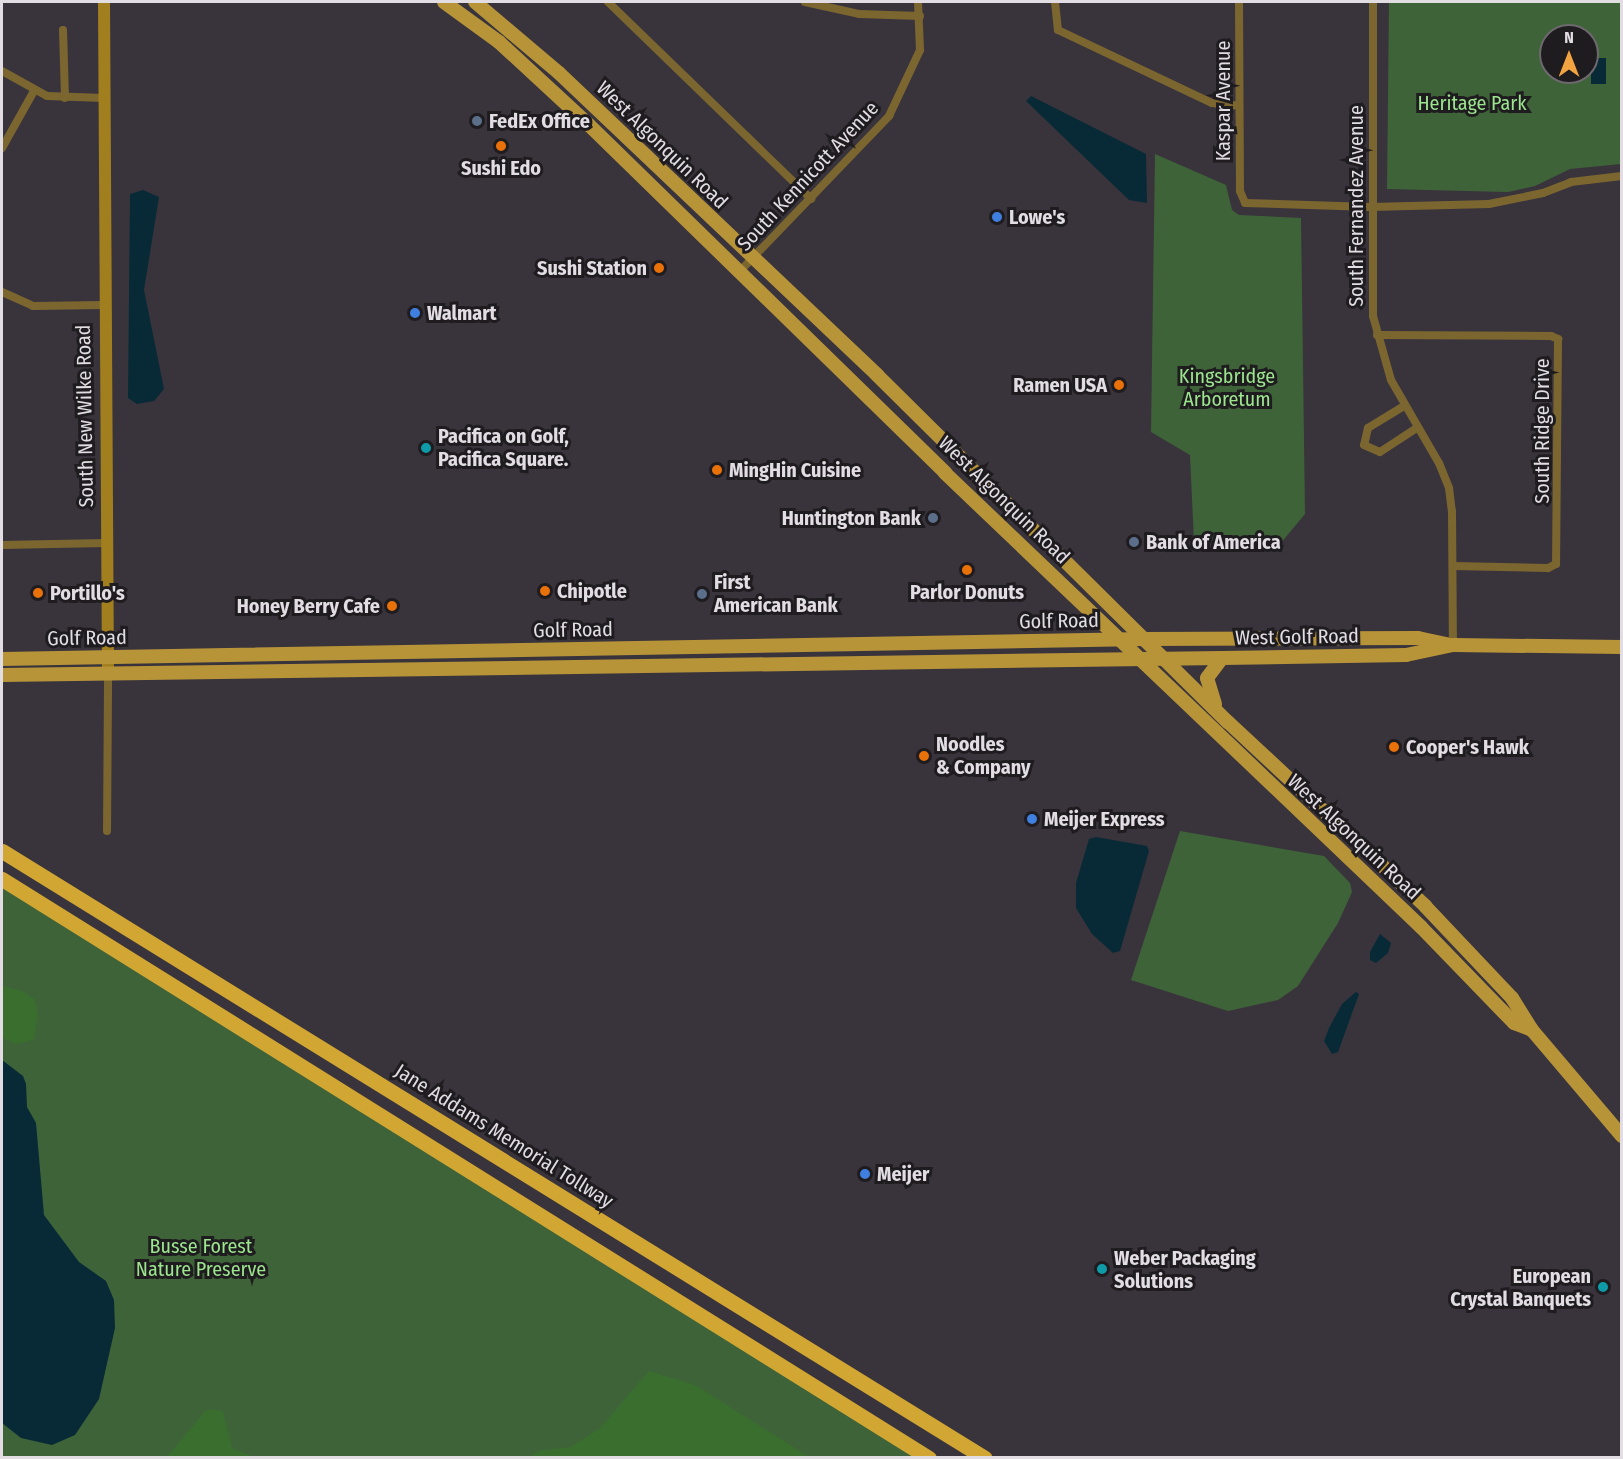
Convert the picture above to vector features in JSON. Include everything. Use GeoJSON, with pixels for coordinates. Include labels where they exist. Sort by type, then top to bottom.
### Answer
{"type":"FeatureCollection","features":[{"type":"Feature","properties":{"kind":"highway","name":"Jane Addams Memorial Tollway"},"geometry":{"type":"LineString","coordinates":[[2,851],[985,1458]]}},
{"type":"Feature","properties":{"kind":"highway"},"geometry":{"type":"LineString","coordinates":[[2,879],[929,1458]]}},
{"type":"Feature","properties":{"kind":"main road","name":"South New Wilke Road"},"geometry":{"type":"LineString","coordinates":[[104,2],[104,305],[108,674]]}},
{"type":"Feature","properties":{"kind":"main road","name":"West Algonquin Road"},"geometry":{"type":"LineString","coordinates":[[444,2],[499,42],[741,270],[945,473],[1142,658],[1414,920],[1515,1023],[1532,1030]]}},
{"type":"Feature","properties":{"kind":"main road","name":"West Algonquin Road"},"geometry":{"type":"LineString","coordinates":[[475,2],[559,73],[754,259],[1220,714],[1425,906],[1512,998],[1532,1030],[1622,1136]]}},
{"type":"Feature","properties":{"kind":"main road","name":"West Golf Road"},"geometry":{"type":"LineString","coordinates":[[1145,639],[1418,638],[1453,645],[1620,646]]}},
{"type":"Feature","properties":{"kind":"main road","name":"Golf Road"},"geometry":{"type":"LineString","coordinates":[[2,659],[1145,639]]}},
{"type":"Feature","properties":{"kind":"main road","name":"West Golf Road"},"geometry":{"type":"LineString","coordinates":[[1142,658],[1406,655],[1453,645]]}},
{"type":"Feature","properties":{"kind":"main road","name":"Golf Road"},"geometry":{"type":"LineString","coordinates":[[2,675],[1142,658]]}},
{"type":"Feature","properties":{"kind":"main road"},"geometry":{"type":"LineString","coordinates":[[1220,714],[1207,678],[1222,658]]}},
{"type":"Feature","properties":{"kind":"street"},"geometry":{"type":"LineString","coordinates":[[608,2],[812,200]]}},
{"type":"Feature","properties":{"kind":"street"},"geometry":{"type":"LineString","coordinates":[[805,2],[823,9],[859,14],[920,16]]}},
{"type":"Feature","properties":{"kind":"street","name":"South Kennicott Avenue"},"geometry":{"type":"LineString","coordinates":[[741,270],[812,200],[890,116],[917,60],[920,16],[918,2]]}},
{"type":"Feature","properties":{"kind":"street"},"geometry":{"type":"LineString","coordinates":[[1055,2],[1058,30],[1212,103],[1239,106]]}},
{"type":"Feature","properties":{"kind":"street","name":"Kaspar Avenue"},"geometry":{"type":"LineString","coordinates":[[1239,2],[1240,191],[1243,200],[1250,205],[1371,207]]}},
{"type":"Feature","properties":{"kind":"street","name":"South Fernandez Avenue"},"geometry":{"type":"LineString","coordinates":[[1373,2],[1371,294],[1377,335],[1390,380],[1439,463],[1449,488],[1454,567],[1453,645]]}},
{"type":"Feature","properties":{"kind":"street"},"geometry":{"type":"LineString","coordinates":[[63,30],[64,98]]}},
{"type":"Feature","properties":{"kind":"street"},"geometry":{"type":"LineString","coordinates":[[2,71],[34,92],[64,98],[104,98]]}},
{"type":"Feature","properties":{"kind":"street"},"geometry":{"type":"LineString","coordinates":[[2,148],[34,92]]}},
{"type":"Feature","properties":{"kind":"street"},"geometry":{"type":"LineString","coordinates":[[1371,207],[1489,204],[1543,193],[1571,182],[1622,176]]}},
{"type":"Feature","properties":{"kind":"street"},"geometry":{"type":"LineString","coordinates":[[2,292],[33,306],[104,305]]}},
{"type":"Feature","properties":{"kind":"street","name":"South Ridge Drive"},"geometry":{"type":"LineString","coordinates":[[1377,335],[1551,336],[1558,339],[1556,564],[1548,568],[1454,567]]}},
{"type":"Feature","properties":{"kind":"street"},"geometry":{"type":"LineString","coordinates":[[1404,405],[1368,429],[1364,445],[1380,452],[1418,427]]}},
{"type":"Feature","properties":{"kind":"street"},"geometry":{"type":"LineString","coordinates":[[2,545],[106,543]]}},
{"type":"Feature","properties":{"kind":"street","name":"South New Wilke Road"},"geometry":{"type":"LineString","coordinates":[[107,831],[108,674]]}},
{"type":"Feature","properties":{"kind":"green space","name":"Heritage Park"},"geometry":{"type":"Polygon","coordinates":[[[1389,2],[1621,2],[1621,164],[1570,169],[1535,186],[1508,192],[1387,189],[1389,2]]]}},
{"type":"Feature","properties":{"kind":"green space","name":"Kingsbridge Arboretum"},"geometry":{"type":"Polygon","coordinates":[[[1155,154],[1226,185],[1232,210],[1239,215],[1301,218],[1305,514],[1280,544],[1194,542],[1190,455],[1151,432],[1155,154]]]}},
{"type":"Feature","properties":{"kind":"green space"},"geometry":{"type":"Polygon","coordinates":[[[1180,831],[1324,856],[1350,883],[1352,892],[1338,923],[1298,986],[1278,1000],[1228,1011],[1131,980],[1180,831]]]}},
{"type":"Feature","properties":{"kind":"green space","name":"Busse Forest Nature Preserve"},"geometry":{"type":"Polygon","coordinates":[[[2,879],[927,1457],[2,1457],[2,879]]]}},
{"type":"Feature","properties":{"kind":"green space"},"geometry":{"type":"Polygon","coordinates":[[[2,986],[22,991],[34,999],[38,1013],[34,1040],[17,1044],[2,1038],[2,986]]]}},
{"type":"Feature","properties":{"kind":"green space"},"geometry":{"type":"Polygon","coordinates":[[[649,1371],[695,1385],[809,1457],[530,1457],[538,1451],[570,1447],[599,1429],[649,1371]]]}},
{"type":"Feature","properties":{"kind":"green space"},"geometry":{"type":"Polygon","coordinates":[[[213,1409],[223,1412],[232,1448],[254,1457],[167,1457],[205,1411],[213,1409]]]}},
{"type":"Feature","properties":{"kind":"water"},"geometry":{"type":"Polygon","coordinates":[[[1599,58],[1606,58],[1606,84],[1599,84],[1599,58]]]}},
{"type":"Feature","properties":{"kind":"water"},"geometry":{"type":"Polygon","coordinates":[[[1031,96],[1146,154],[1147,203],[1129,200],[1026,101],[1031,96]]]}},
{"type":"Feature","properties":{"kind":"water"},"geometry":{"type":"Polygon","coordinates":[[[143,190],[159,197],[144,290],[164,389],[154,401],[137,404],[128,398],[130,194],[143,190]]]}},
{"type":"Feature","properties":{"kind":"water"},"geometry":{"type":"Polygon","coordinates":[[[1096,837],[1147,846],[1149,851],[1120,951],[1113,953],[1092,934],[1076,908],[1076,883],[1089,839],[1096,837]]]}},
{"type":"Feature","properties":{"kind":"water"},"geometry":{"type":"Polygon","coordinates":[[[1380,934],[1391,943],[1388,953],[1376,963],[1370,960],[1370,952],[1380,934]]]}},
{"type":"Feature","properties":{"kind":"water"},"geometry":{"type":"Polygon","coordinates":[[[1356,992],[1359,994],[1338,1052],[1332,1054],[1324,1041],[1329,1028],[1342,1004],[1356,992]]]}},
{"type":"Feature","properties":{"kind":"water"},"geometry":{"type":"Polygon","coordinates":[[[2,1060],[23,1076],[26,1084],[27,1107],[36,1123],[44,1215],[79,1262],[106,1281],[114,1300],[115,1328],[99,1399],[75,1435],[52,1445],[21,1438],[2,1423],[2,1060]]]}},
{"type":"Feature","properties":{"kind":"place","name":"FedEx Office"},"geometry":{"type":"Point","coordinates":[477,121]}},
{"type":"Feature","properties":{"kind":"place","name":"Sushi Edo"},"geometry":{"type":"Point","coordinates":[501,146]}},
{"type":"Feature","properties":{"kind":"place","name":"Lowe's"},"geometry":{"type":"Point","coordinates":[997,217]}},
{"type":"Feature","properties":{"kind":"place","name":"Sushi Station"},"geometry":{"type":"Point","coordinates":[659,268]}},
{"type":"Feature","properties":{"kind":"place","name":"Walmart"},"geometry":{"type":"Point","coordinates":[415,313]}},
{"type":"Feature","properties":{"kind":"place","name":"Ramen USA"},"geometry":{"type":"Point","coordinates":[1119,385]}},
{"type":"Feature","properties":{"kind":"place","name":"Pacifica on Golf, Pacifica Square."},"geometry":{"type":"Point","coordinates":[426,448]}},
{"type":"Feature","properties":{"kind":"place","name":"MingHin Cuisine"},"geometry":{"type":"Point","coordinates":[717,470]}},
{"type":"Feature","properties":{"kind":"place","name":"Huntington Bank"},"geometry":{"type":"Point","coordinates":[933,518]}},
{"type":"Feature","properties":{"kind":"place","name":"Bank of America"},"geometry":{"type":"Point","coordinates":[1134,542]}},
{"type":"Feature","properties":{"kind":"place","name":"Parlor Donuts"},"geometry":{"type":"Point","coordinates":[967,570]}},
{"type":"Feature","properties":{"kind":"place","name":"Chipotle"},"geometry":{"type":"Point","coordinates":[545,591]}},
{"type":"Feature","properties":{"kind":"place","name":"Portillo's"},"geometry":{"type":"Point","coordinates":[38,593]}},
{"type":"Feature","properties":{"kind":"place","name":"First American Bank"},"geometry":{"type":"Point","coordinates":[702,594]}},
{"type":"Feature","properties":{"kind":"place","name":"Honey Berry Cafe"},"geometry":{"type":"Point","coordinates":[392,606]}},
{"type":"Feature","properties":{"kind":"place","name":"Cooper's Hawk"},"geometry":{"type":"Point","coordinates":[1394,747]}},
{"type":"Feature","properties":{"kind":"place","name":"Noodles & Company"},"geometry":{"type":"Point","coordinates":[924,756]}},
{"type":"Feature","properties":{"kind":"place","name":"Meijer Express"},"geometry":{"type":"Point","coordinates":[1032,819]}},
{"type":"Feature","properties":{"kind":"place","name":"Meijer"},"geometry":{"type":"Point","coordinates":[865,1174]}},
{"type":"Feature","properties":{"kind":"place","name":"Weber Packaging Solutions"},"geometry":{"type":"Point","coordinates":[1102,1269]}},
{"type":"Feature","properties":{"kind":"place","name":"European Crystal Banquets"},"geometry":{"type":"Point","coordinates":[1603,1287]}}]}
